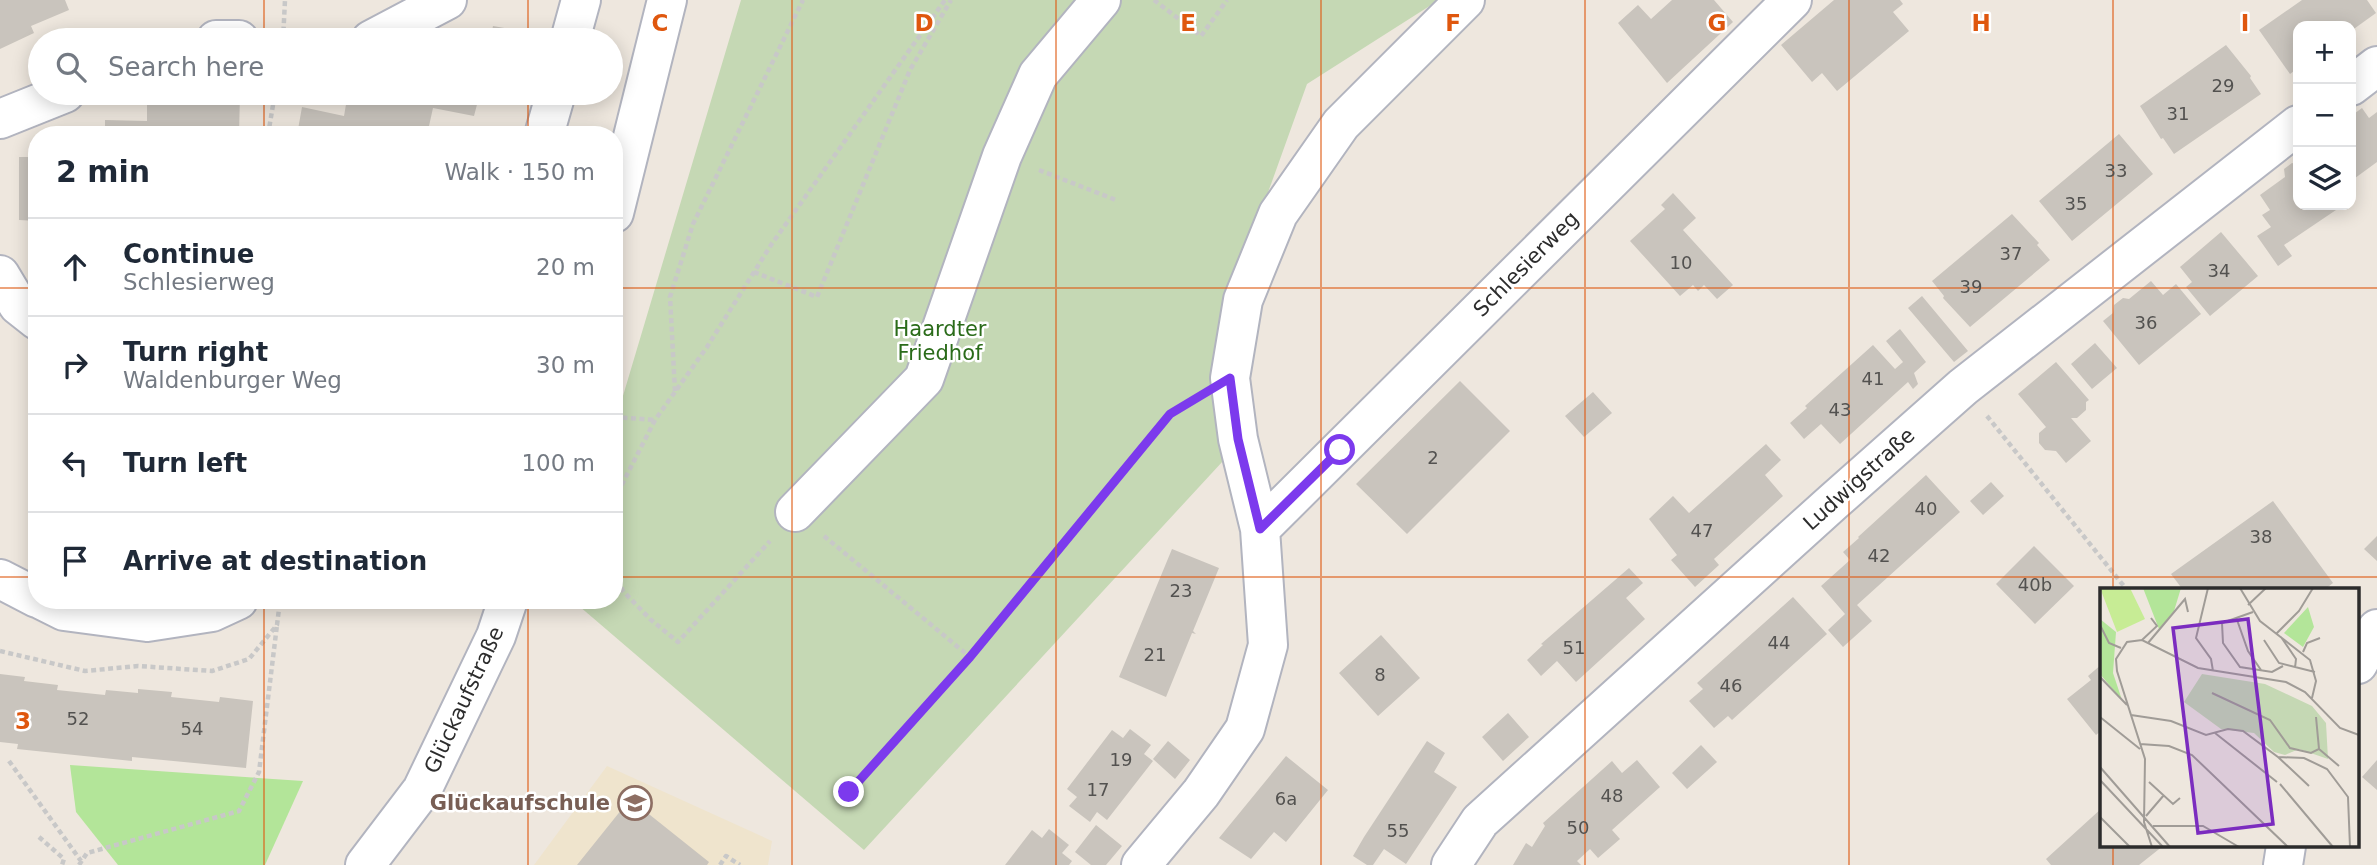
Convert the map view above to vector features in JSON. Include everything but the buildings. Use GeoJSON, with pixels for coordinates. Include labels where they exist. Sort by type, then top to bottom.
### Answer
{"type":"FeatureCollection","features":[{"type":"Feature","properties":{"kind":"street"},"geometry":{"type":"LineString","coordinates":[[393,28],[447,0]]}},
{"type":"Feature","properties":{"kind":"street"},"geometry":{"type":"LineString","coordinates":[[573,28],[581,0]]}},
{"type":"Feature","properties":{"kind":"street"},"geometry":{"type":"LineString","coordinates":[[623,177],[667,0]]}},
{"type":"Feature","properties":{"kind":"street"},"geometry":{"type":"LineString","coordinates":[[795,512],[924,379],[1002,156],[1038,75],[1101,0]]}},
{"type":"Feature","properties":{"kind":"street"},"geometry":{"type":"LineString","coordinates":[[1141,865],[1201,793],[1245,729],[1268,645],[1260,529],[1238,439],[1230,378],[1242,300],[1278,214],[1341,124],[1465,0]]}},
{"type":"Feature","properties":{"kind":"street","name":"Schlesierweg"},"geometry":{"type":"LineString","coordinates":[[1260,529],[1792,0]]}},
{"type":"Feature","properties":{"kind":"street"},"geometry":{"type":"LineString","coordinates":[[2354,84],[2377,66]]}},
{"type":"Feature","properties":{"kind":"street"},"geometry":{"type":"LineString","coordinates":[[0,119],[35,105]]}},
{"type":"Feature","properties":{"kind":"street"},"geometry":{"type":"LineString","coordinates":[[547,126],[553,105]]}},
{"type":"Feature","properties":{"kind":"street","name":"Ludwigstraße"},"geometry":{"type":"LineString","coordinates":[[1451,865],[1480,821],[1963,387],[2293,129]]}},
{"type":"Feature","properties":{"kind":"street"},"geometry":{"type":"LineString","coordinates":[[0,275],[18,305],[28,313]]}},
{"type":"Feature","properties":{"kind":"street"},"geometry":{"type":"LineString","coordinates":[[0,579],[28,593]]}},
{"type":"Feature","properties":{"kind":"street"},"geometry":{"type":"LineString","coordinates":[[60,609],[147,622],[218,609]]}},
{"type":"Feature","properties":{"kind":"street","name":"Glückaufstraße"},"geometry":{"type":"LineString","coordinates":[[365,865],[422,790],[496,636],[505,609]]}},
{"type":"Feature","properties":{"kind":"street"},"geometry":{"type":"LineString","coordinates":[[2360,660],[2377,629]]}},
{"type":"Feature","properties":{"kind":"path"},"geometry":{"type":"LineString","coordinates":[[284,28],[285,0]]}},
{"type":"Feature","properties":{"kind":"path"},"geometry":{"type":"LineString","coordinates":[[675,392],[670,298],[693,224],[803,0]]}},
{"type":"Feature","properties":{"kind":"path"},"geometry":{"type":"LineString","coordinates":[[623,482],[655,420],[707,348],[811,187],[945,0]]}},
{"type":"Feature","properties":{"kind":"path"},"geometry":{"type":"LineString","coordinates":[[754,272],[817,298],[910,70],[951,0]]}},
{"type":"Feature","properties":{"kind":"path"},"geometry":{"type":"LineString","coordinates":[[1154,0],[1201,36],[1227,0]]}},
{"type":"Feature","properties":{"kind":"path"},"geometry":{"type":"LineString","coordinates":[[270,126],[273,105]]}},
{"type":"Feature","properties":{"kind":"path"},"geometry":{"type":"LineString","coordinates":[[1002,156],[1116,200]]}},
{"type":"Feature","properties":{"kind":"path"},"geometry":{"type":"LineString","coordinates":[[849,792],[970,657],[1170,414],[1230,378]]}},
{"type":"Feature","properties":{"kind":"path"},"geometry":{"type":"LineString","coordinates":[[1963,387],[2125,588]]}},
{"type":"Feature","properties":{"kind":"path"},"geometry":{"type":"LineString","coordinates":[[623,418],[655,420]]}},
{"type":"Feature","properties":{"kind":"path"},"geometry":{"type":"LineString","coordinates":[[623,592],[678,642],[795,512],[970,657]]}},
{"type":"Feature","properties":{"kind":"path"},"geometry":{"type":"LineString","coordinates":[[9,761],[80,863],[87,853],[239,811],[259,772],[277,625]]}},
{"type":"Feature","properties":{"kind":"path"},"geometry":{"type":"LineString","coordinates":[[39,837],[64,859],[62,865]]}},
{"type":"Feature","properties":{"kind":"path"},"geometry":{"type":"LineString","coordinates":[[720,865],[726,856],[740,865]]}},
{"type":"Feature","properties":{"kind":"shaded area","name":"Glückaufschule"},"geometry":{"type":"Polygon","coordinates":[[[607,766],[772,841],[768,865],[534,865],[607,766]]]}},
{"type":"Feature","properties":{"kind":"green space","name":"Haardter Friedhof"},"geometry":{"type":"Polygon","coordinates":[[[741,0],[1439,0],[1307,84],[1229,301],[1223,461],[864,850],[583,609],[623,609],[623,396],[741,0]]]}},
{"type":"Feature","properties":{"kind":"green space"},"geometry":{"type":"Polygon","coordinates":[[[70,765],[303,781],[265,865],[118,865],[76,812],[70,765]]]}},
{"type":"Feature","properties":{"kind":"place","name":"Glückaufschule"},"geometry":{"type":"Point","coordinates":[635,803]}},
{"type":"Feature","properties":{"kind":"route"},"geometry":{"type":"LineString","coordinates":[[849,792],[970,657],[1170,414],[1230,378],[1238,439],[1260,529],[1340,450]]}}]}
